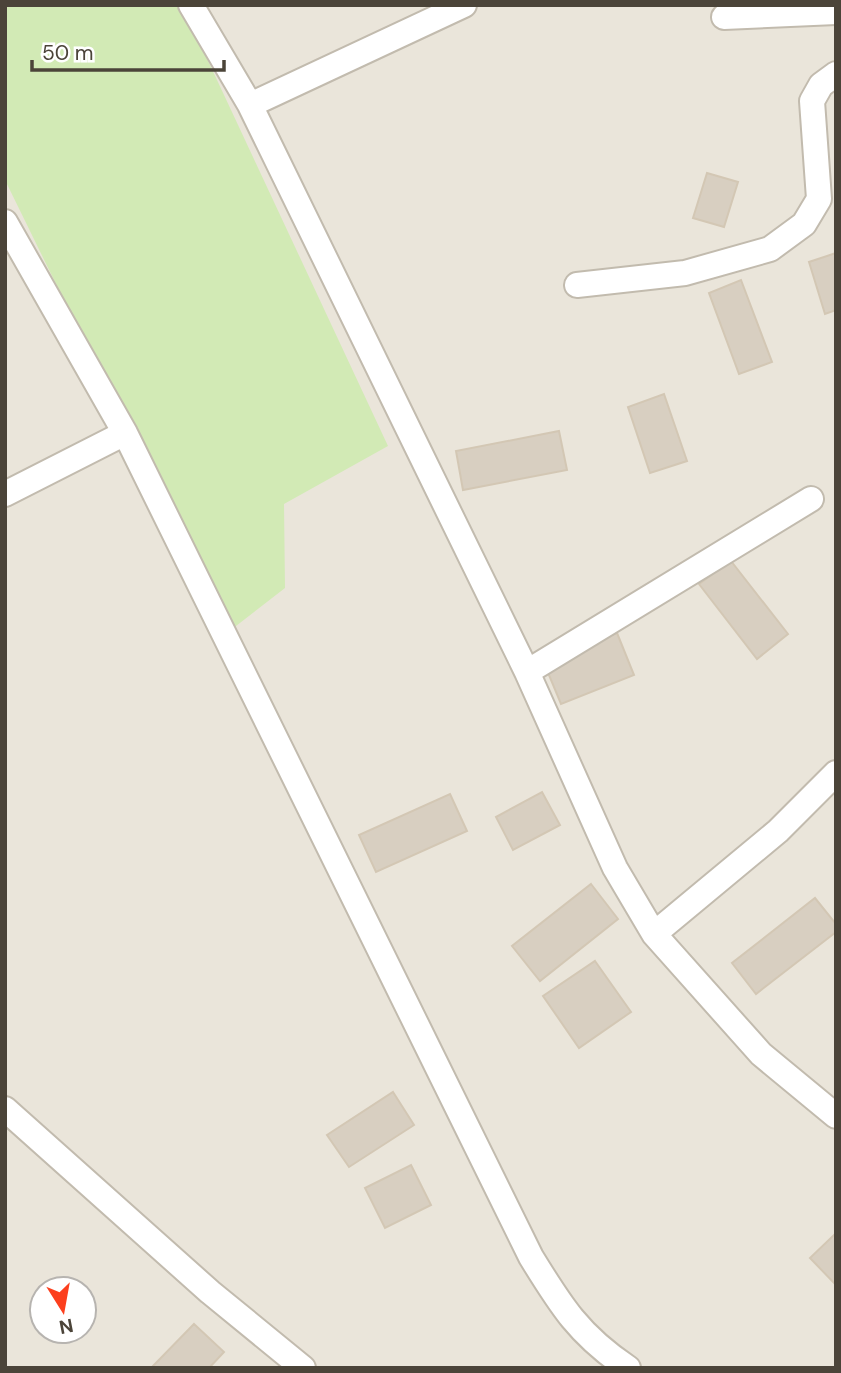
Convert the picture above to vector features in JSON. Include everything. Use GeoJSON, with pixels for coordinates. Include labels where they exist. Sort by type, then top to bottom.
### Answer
{"type":"FeatureCollection","features":[{"type":"Feature","properties":{"kind":"street"},"geometry":{"type":"LineString","coordinates":[[191,5],[250,105],[527,673],[615,868],[654,934],[761,1054],[836,1116]]}},
{"type":"Feature","properties":{"kind":"street"},"geometry":{"type":"LineString","coordinates":[[250,105],[464,5]]}},
{"type":"Feature","properties":{"kind":"street"},"geometry":{"type":"LineString","coordinates":[[724,16],[836,12]]}},
{"type":"Feature","properties":{"kind":"street"},"geometry":{"type":"LineString","coordinates":[[577,285],[685,273],[770,249],[804,223],[819,199],[812,101],[821,85],[836,74]]}},
{"type":"Feature","properties":{"kind":"street"},"geometry":{"type":"LineString","coordinates":[[5,222],[125,433],[531,1257],[566,1316],[601,1350],[628,1368]]}},
{"type":"Feature","properties":{"kind":"street"},"geometry":{"type":"LineString","coordinates":[[5,494],[125,433]]}},
{"type":"Feature","properties":{"kind":"street"},"geometry":{"type":"LineString","coordinates":[[527,673],[811,499]]}},
{"type":"Feature","properties":{"kind":"street"},"geometry":{"type":"LineString","coordinates":[[654,934],[778,831],[836,773]]}},
{"type":"Feature","properties":{"kind":"street"},"geometry":{"type":"LineString","coordinates":[[5,1109],[210,1292],[303,1368]]}},
{"type":"Feature","properties":{"kind":"shaded area"},"geometry":{"type":"Polygon","coordinates":[[[5,5],[836,5],[836,1368],[5,1368],[5,5]]]}},
{"type":"Feature","properties":{"kind":"green space"},"geometry":{"type":"Polygon","coordinates":[[[5,5],[182,5],[388,446],[284,504],[285,588],[227,633],[5,180],[5,5]]]}},
{"type":"Feature","properties":{"kind":"building"},"geometry":{"type":"Polygon","coordinates":[[[707,173],[738,182],[724,227],[693,218],[707,173]]]}},
{"type":"Feature","properties":{"kind":"building"},"geometry":{"type":"Polygon","coordinates":[[[836,253],[836,310],[825,314],[809,262],[836,253]]]}},
{"type":"Feature","properties":{"kind":"building"},"geometry":{"type":"Polygon","coordinates":[[[741,280],[772,362],[739,374],[709,293],[741,280]]]}},
{"type":"Feature","properties":{"kind":"building"},"geometry":{"type":"Polygon","coordinates":[[[664,394],[687,461],[650,473],[628,407],[664,394]]]}},
{"type":"Feature","properties":{"kind":"building"},"geometry":{"type":"Polygon","coordinates":[[[559,431],[567,470],[463,490],[456,451],[559,431]]]}},
{"type":"Feature","properties":{"kind":"building"},"geometry":{"type":"Polygon","coordinates":[[[731,561],[788,634],[757,659],[699,584],[731,561]]]}},
{"type":"Feature","properties":{"kind":"building"},"geometry":{"type":"Polygon","coordinates":[[[617,633],[634,675],[561,704],[544,663],[617,633]]]}},
{"type":"Feature","properties":{"kind":"building"},"geometry":{"type":"Polygon","coordinates":[[[542,792],[560,825],[513,850],[496,817],[542,792]]]}},
{"type":"Feature","properties":{"kind":"building"},"geometry":{"type":"Polygon","coordinates":[[[450,794],[467,831],[376,872],[359,835],[450,794]]]}},
{"type":"Feature","properties":{"kind":"building"},"geometry":{"type":"Polygon","coordinates":[[[591,884],[618,919],[540,981],[512,946],[591,884]]]}},
{"type":"Feature","properties":{"kind":"building"},"geometry":{"type":"Polygon","coordinates":[[[815,898],[836,924],[836,932],[756,994],[732,963],[815,898]]]}},
{"type":"Feature","properties":{"kind":"building"},"geometry":{"type":"Polygon","coordinates":[[[595,961],[631,1012],[579,1048],[543,996],[595,961]]]}},
{"type":"Feature","properties":{"kind":"building"},"geometry":{"type":"Polygon","coordinates":[[[393,1092],[414,1125],[349,1167],[327,1135],[393,1092]]]}},
{"type":"Feature","properties":{"kind":"building"},"geometry":{"type":"Polygon","coordinates":[[[411,1165],[431,1205],[385,1228],[365,1188],[411,1165]]]}},
{"type":"Feature","properties":{"kind":"building"},"geometry":{"type":"Polygon","coordinates":[[[836,1233],[836,1285],[810,1258],[836,1233]]]}},
{"type":"Feature","properties":{"kind":"building"},"geometry":{"type":"Polygon","coordinates":[[[194,1324],[224,1352],[209,1368],[151,1368],[194,1324]]]}}]}
